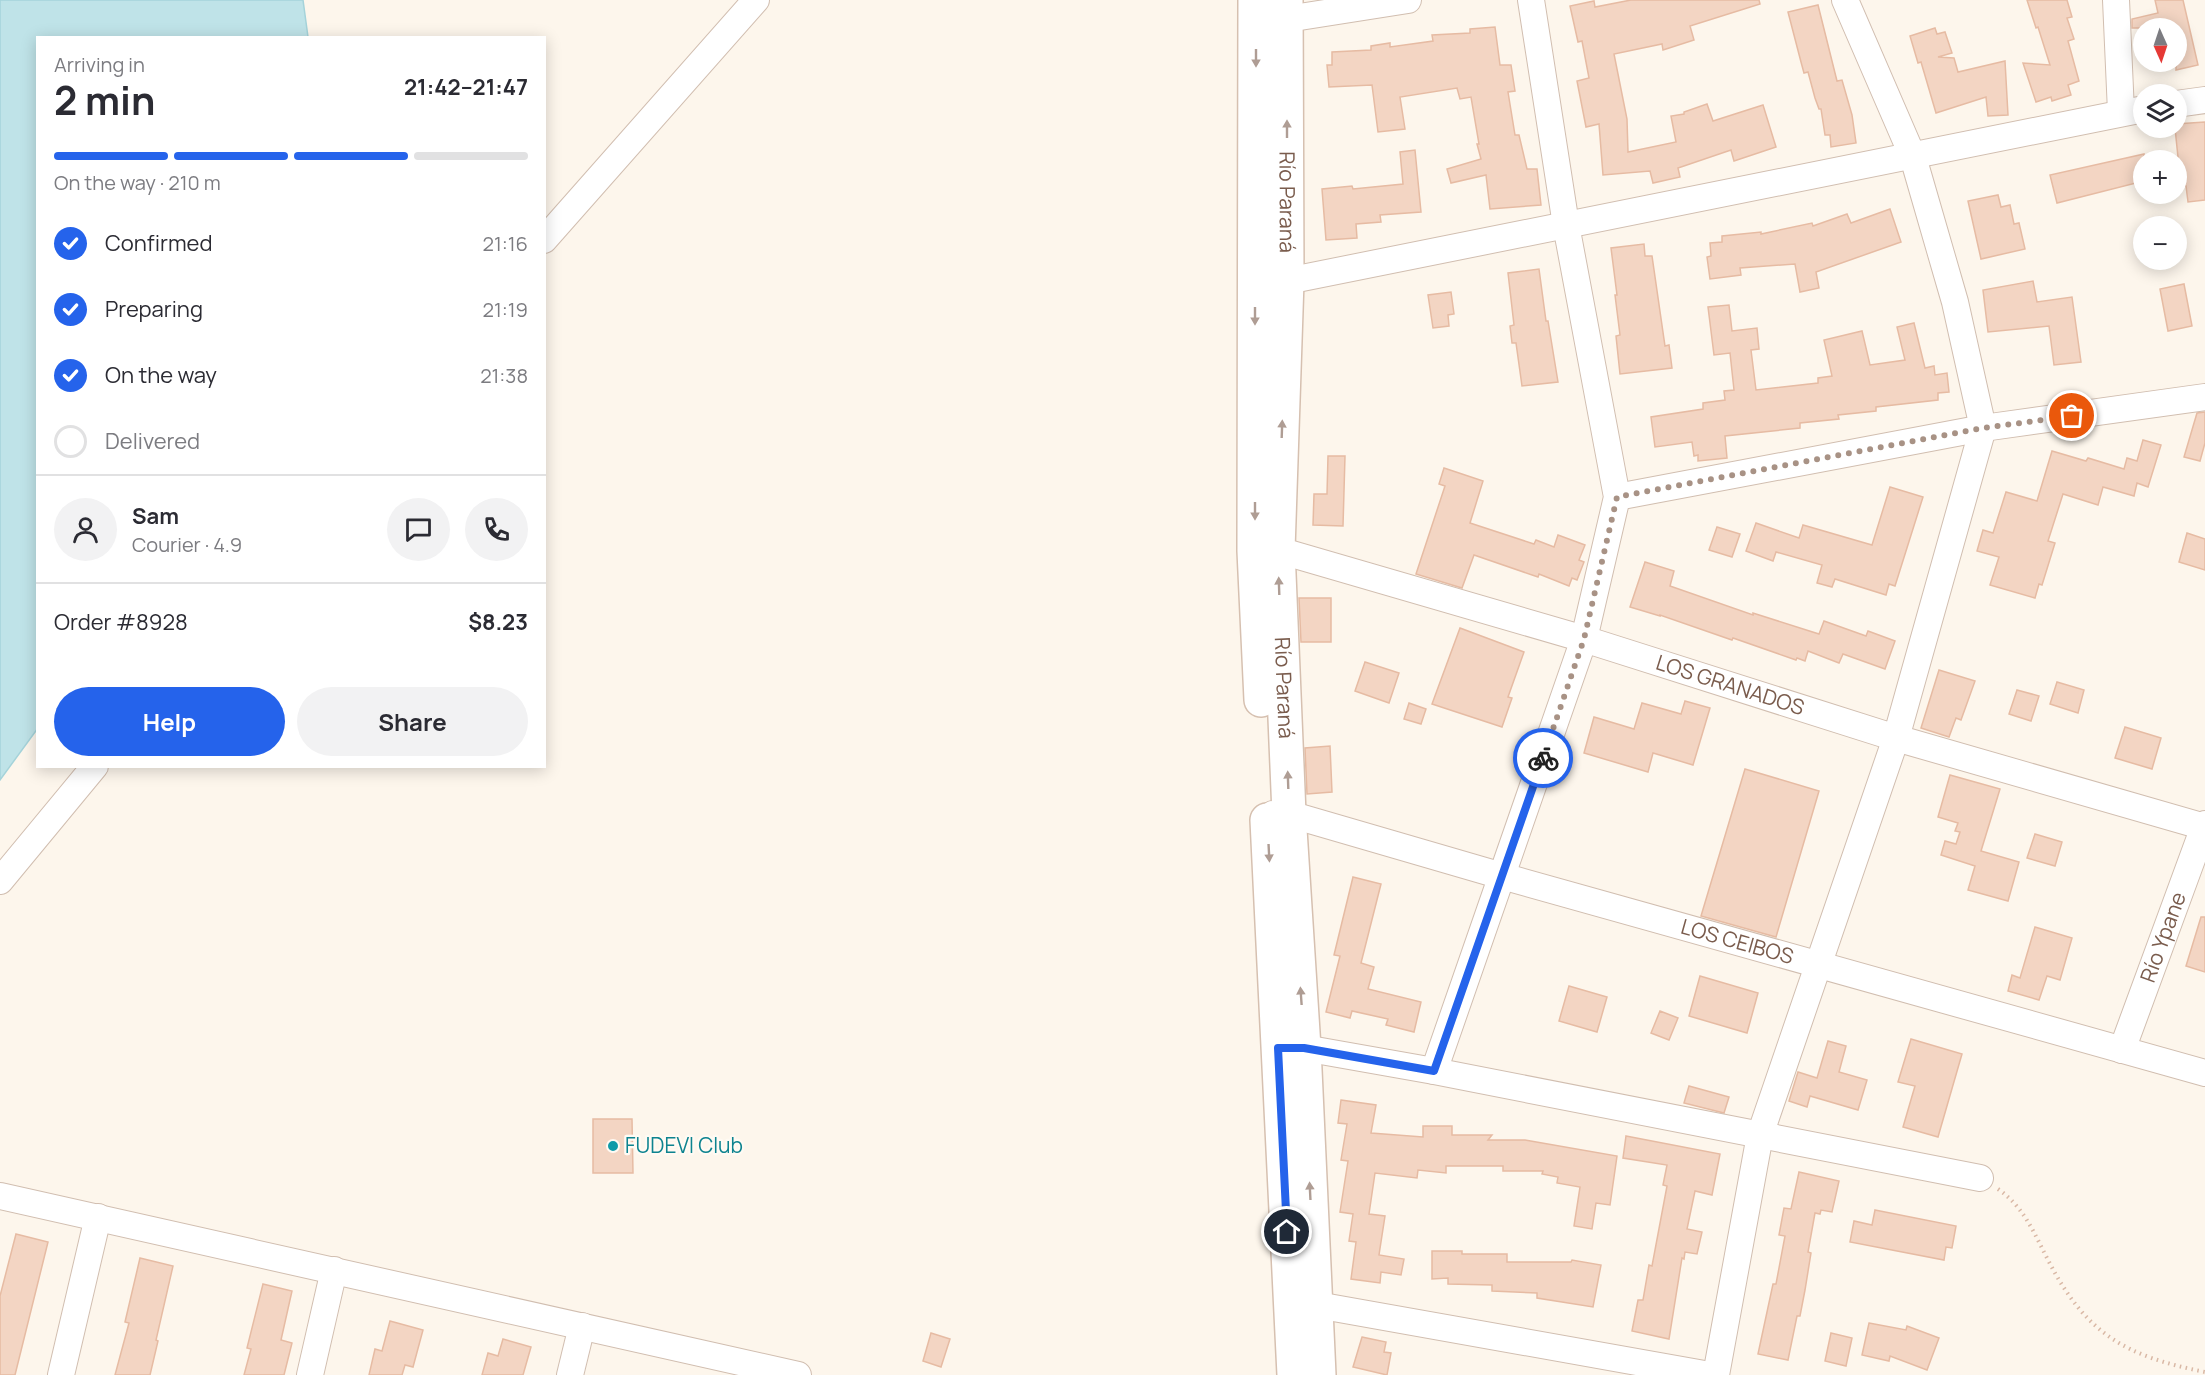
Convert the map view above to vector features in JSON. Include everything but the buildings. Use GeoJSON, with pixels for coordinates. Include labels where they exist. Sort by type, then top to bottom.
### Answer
{"type":"FeatureCollection","features":[{"type":"Feature","properties":{"kind":"street"},"geometry":{"type":"LineString","coordinates":[[546,238],[756,0]]}},
{"type":"Feature","properties":{"kind":"street"},"geometry":{"type":"LineString","coordinates":[[1271,11],[1408,0]]}},
{"type":"Feature","properties":{"kind":"street"},"geometry":{"type":"LineString","coordinates":[[1434,1071],[1584,639],[1617,497],[1566,225],[1531,0]]}},
{"type":"Feature","properties":{"kind":"street"},"geometry":{"type":"LineString","coordinates":[[1716,1375],[1760,1135],[1896,738],[1983,428],[1956,302],[1913,157],[1845,0]]}},
{"type":"Feature","properties":{"kind":"street"},"geometry":{"type":"LineString","coordinates":[[1255,279],[1287,281],[1913,157],[2132,110],[2116,0]]}},
{"type":"Feature","properties":{"kind":"street","name":"Río Paraná"},"geometry":{"type":"LineString","coordinates":[[1271,11],[1255,279],[1278,814],[1303,1303],[1294,1375]]}},
{"type":"Feature","properties":{"kind":"street","name":"Río Paraná"},"geometry":{"type":"LineString","coordinates":[[1266,551],[1287,281],[1271,11]]}},
{"type":"Feature","properties":{"kind":"street"},"geometry":{"type":"LineString","coordinates":[[2187,102],[2205,100]]}},
{"type":"Feature","properties":{"kind":"street"},"geometry":{"type":"LineString","coordinates":[[1617,497],[1983,428],[2205,397]]}},
{"type":"Feature","properties":{"kind":"street","name":"LOS GRANADOS"},"geometry":{"type":"LineString","coordinates":[[1266,551],[1584,639],[1896,738],[2205,825]]}},
{"type":"Feature","properties":{"kind":"street"},"geometry":{"type":"LineString","coordinates":[[0,881],[93,768]]}},
{"type":"Feature","properties":{"kind":"street","name":"LOS CEIBOS"},"geometry":{"type":"LineString","coordinates":[[1278,814],[2205,1073]]}},
{"type":"Feature","properties":{"kind":"street","name":"Río Ypane"},"geometry":{"type":"LineString","coordinates":[[2122,1050],[2205,825]]}},
{"type":"Feature","properties":{"kind":"street"},"geometry":{"type":"LineString","coordinates":[[1291,1048],[1434,1071],[1980,1178]]}},
{"type":"Feature","properties":{"kind":"street"},"geometry":{"type":"LineString","coordinates":[[0,1196],[798,1375]]}},
{"type":"Feature","properties":{"kind":"street"},"geometry":{"type":"LineString","coordinates":[[61,1375],[98,1217]]}},
{"type":"Feature","properties":{"kind":"street"},"geometry":{"type":"LineString","coordinates":[[310,1375],[334,1270]]}},
{"type":"Feature","properties":{"kind":"street"},"geometry":{"type":"LineString","coordinates":[[1303,1303],[1710,1375]]}},
{"type":"Feature","properties":{"kind":"street","name":"Río Paraná"},"geometry":{"type":"LineString","coordinates":[[1303,1303],[1319,1375]]}},
{"type":"Feature","properties":{"kind":"street"},"geometry":{"type":"LineString","coordinates":[[570,1375],[582,1326]]}},
{"type":"Feature","properties":{"kind":"path"},"geometry":{"type":"LineString","coordinates":[[1980,1178],[2004,1194],[2023,1213],[2063,1286],[2084,1315],[2109,1338],[2142,1356],[2205,1372]]}},
{"type":"Feature","properties":{"kind":"water"},"geometry":{"type":"Polygon","coordinates":[[[0,0],[303,0],[308,36],[36,36],[36,731],[0,780],[0,0]]]}},
{"type":"Feature","properties":{"kind":"way so far"},"geometry":{"type":"LineString","coordinates":[[1543,758],[1584,639],[1617,497],[1983,428],[2072,416]]}},
{"type":"Feature","properties":{"kind":"place","name":"FUDEVI Club"},"geometry":{"type":"Point","coordinates":[613,1146]}},
{"type":"Feature","properties":{"kind":"route"},"geometry":{"type":"LineString","coordinates":[[1287,1232],[1278,1048],[1304,1048],[1434,1071],[1543,758]]}}]}
